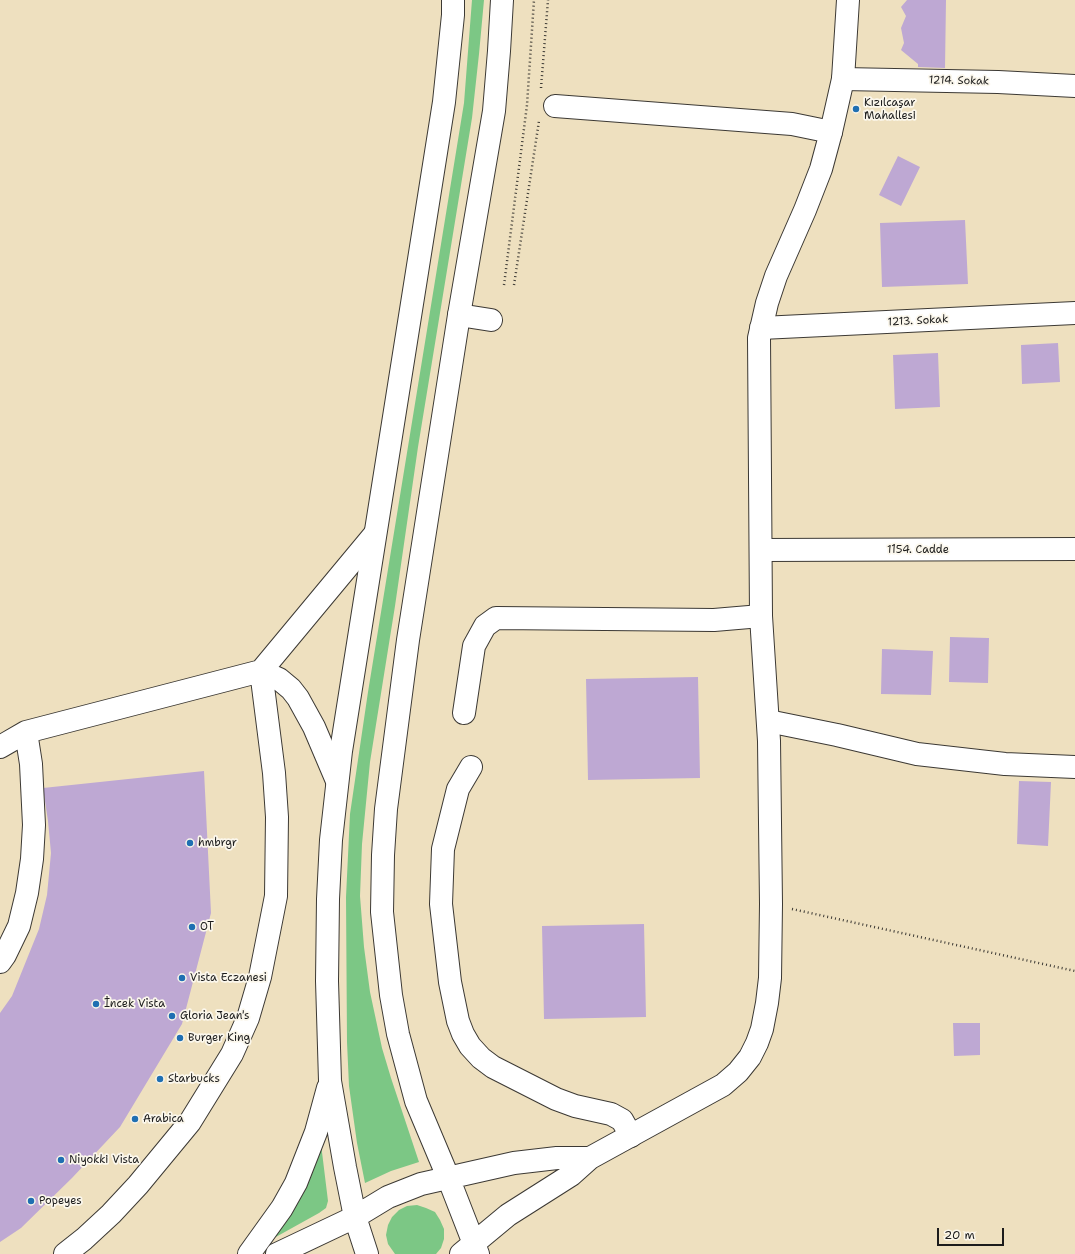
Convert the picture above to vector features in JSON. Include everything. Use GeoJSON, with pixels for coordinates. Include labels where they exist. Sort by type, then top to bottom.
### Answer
{"type":"FeatureCollection","features":[{"type":"Feature","properties":{"kind":"main road"},"geometry":{"type":"LineString","coordinates":[[367,1254],[355,1217],[344,1167],[330,1081],[327,981],[328,899],[331,840],[337,781],[374,535],[444,102],[454,0]]}},
{"type":"Feature","properties":{"kind":"main road"},"geometry":{"type":"LineString","coordinates":[[502,0],[494,111],[459,315],[395,732],[386,809],[382,869],[382,912],[386,954],[398,1034],[416,1101],[448,1177],[471,1250],[508,1215],[571,1174],[590,1158],[723,1085],[738,1072],[750,1057],[762,1029],[770,978],[771,904],[768,721],[761,616],[759,338],[767,303],[776,276],[821,169],[831,132],[843,79],[848,0]]}},
{"type":"Feature","properties":{"kind":"main road","name":"1214. Sokak"},"geometry":{"type":"LineString","coordinates":[[843,79],[998,82],[1075,86]]}},
{"type":"Feature","properties":{"kind":"main road"},"geometry":{"type":"LineString","coordinates":[[545,106],[792,124],[831,132]]}},
{"type":"Feature","properties":{"kind":"main road","name":"1213. Sokak"},"geometry":{"type":"LineString","coordinates":[[762,328],[1075,313]]}},
{"type":"Feature","properties":{"kind":"main road"},"geometry":{"type":"LineString","coordinates":[[459,315],[491,320]]}},
{"type":"Feature","properties":{"kind":"main road"},"geometry":{"type":"LineString","coordinates":[[0,747],[26,732],[261,671],[374,535]]}},
{"type":"Feature","properties":{"kind":"main road","name":"1154. Cadde"},"geometry":{"type":"LineString","coordinates":[[761,550],[1075,549]]}},
{"type":"Feature","properties":{"kind":"main road"},"geometry":{"type":"LineString","coordinates":[[464,712],[474,646],[485,626],[496,618],[714,620],[761,616]]}},
{"type":"Feature","properties":{"kind":"main road"},"geometry":{"type":"LineString","coordinates":[[261,671],[279,679],[291,689],[298,698],[314,727],[337,781]]}},
{"type":"Feature","properties":{"kind":"main road"},"geometry":{"type":"LineString","coordinates":[[65,1254],[100,1224],[138,1185],[186,1128],[232,1054],[248,1018],[260,977],[276,896],[277,817],[274,773],[261,671]]}},
{"type":"Feature","properties":{"kind":"main road"},"geometry":{"type":"LineString","coordinates":[[768,721],[837,735],[917,754],[1005,764],[1075,767]]}},
{"type":"Feature","properties":{"kind":"main road"},"geometry":{"type":"LineString","coordinates":[[0,962],[19,926],[27,893],[32,859],[34,817],[31,764],[26,732]]}},
{"type":"Feature","properties":{"kind":"main road"},"geometry":{"type":"LineString","coordinates":[[471,767],[458,789],[443,849],[441,904],[450,982],[458,1021],[463,1034],[481,1058],[493,1067],[556,1099],[575,1106],[612,1114],[622,1120],[631,1136]]}},
{"type":"Feature","properties":{"kind":"main road"},"geometry":{"type":"LineString","coordinates":[[249,1254],[282,1208],[296,1183],[316,1132],[330,1081]]}},
{"type":"Feature","properties":{"kind":"main road"},"geometry":{"type":"LineString","coordinates":[[277,1254],[355,1217],[388,1197],[405,1189],[448,1177],[514,1163],[557,1158],[590,1158]]}},
{"type":"Feature","properties":{"kind":"path"},"geometry":{"type":"LineString","coordinates":[[504,285],[527,105],[534,0]]}},
{"type":"Feature","properties":{"kind":"path"},"geometry":{"type":"LineString","coordinates":[[514,285],[545,106],[548,0]]}},
{"type":"Feature","properties":{"kind":"path"},"geometry":{"type":"LineString","coordinates":[[771,904],[1075,972]]}},
{"type":"Feature","properties":{"kind":"green space"},"geometry":{"type":"Polygon","coordinates":[[[472,0],[484,0],[472,118],[418,447],[395,606],[370,762],[362,844],[360,896],[364,947],[370,992],[382,1048],[419,1162],[391,1171],[365,1183],[357,1143],[349,1086],[347,1042],[346,897],[350,814],[368,692],[464,103],[472,0]]]}},
{"type":"Feature","properties":{"kind":"green space"},"geometry":{"type":"Polygon","coordinates":[[[321,1144],[328,1201],[326,1208],[265,1243],[321,1144]]]}},
{"type":"Feature","properties":{"kind":"green space"},"geometry":{"type":"Polygon","coordinates":[[[417,1205],[435,1212],[440,1220],[444,1229],[444,1239],[441,1248],[436,1254],[395,1254],[388,1244],[386,1235],[388,1225],[392,1217],[399,1210],[407,1206],[417,1205]]]}},
{"type":"Feature","properties":{"kind":"building"},"geometry":{"type":"Polygon","coordinates":[[[907,0],[946,0],[945,68],[918,67],[918,64],[901,50],[904,43],[901,28],[906,16],[901,7],[907,0]]]}},
{"type":"Feature","properties":{"kind":"building"},"geometry":{"type":"Polygon","coordinates":[[[898,156],[920,167],[901,206],[879,195],[898,156]]]}},
{"type":"Feature","properties":{"kind":"building"},"geometry":{"type":"Polygon","coordinates":[[[965,220],[968,284],[882,287],[880,223],[965,220]]]}},
{"type":"Feature","properties":{"kind":"building"},"geometry":{"type":"Polygon","coordinates":[[[1058,343],[1060,382],[1022,384],[1021,345],[1058,343]]]}},
{"type":"Feature","properties":{"kind":"building"},"geometry":{"type":"Polygon","coordinates":[[[938,353],[940,407],[895,409],[893,355],[938,353]]]}},
{"type":"Feature","properties":{"kind":"building"},"geometry":{"type":"Polygon","coordinates":[[[950,637],[989,638],[988,683],[949,682],[950,637]]]}},
{"type":"Feature","properties":{"kind":"building"},"geometry":{"type":"Polygon","coordinates":[[[882,649],[933,651],[931,695],[881,694],[882,649]]]}},
{"type":"Feature","properties":{"kind":"building"},"geometry":{"type":"Polygon","coordinates":[[[698,677],[700,778],[588,780],[586,679],[698,677]]]}},
{"type":"Feature","properties":{"kind":"building","name":"İncek Vista"},"geometry":{"type":"Polygon","coordinates":[[[204,771],[211,913],[182,1024],[120,1127],[72,1178],[21,1228],[0,1242],[0,1013],[12,996],[39,929],[47,895],[51,853],[43,788],[204,771]]]}},
{"type":"Feature","properties":{"kind":"building"},"geometry":{"type":"Polygon","coordinates":[[[1019,781],[1051,782],[1048,846],[1017,844],[1019,781]]]}},
{"type":"Feature","properties":{"kind":"building"},"geometry":{"type":"Polygon","coordinates":[[[644,924],[646,1017],[544,1019],[542,926],[644,924]]]}},
{"type":"Feature","properties":{"kind":"building"},"geometry":{"type":"Polygon","coordinates":[[[953,1023],[980,1023],[980,1055],[954,1056],[953,1023]]]}},
{"type":"Feature","properties":{"kind":"place","name":"Kızılcaşar Mahallesi"},"geometry":{"type":"Point","coordinates":[856,109]}},
{"type":"Feature","properties":{"kind":"place","name":"hmbrgr"},"geometry":{"type":"Point","coordinates":[190,843]}},
{"type":"Feature","properties":{"kind":"place","name":"OT"},"geometry":{"type":"Point","coordinates":[192,927]}},
{"type":"Feature","properties":{"kind":"place","name":"Vista Eczanesi"},"geometry":{"type":"Point","coordinates":[182,978]}},
{"type":"Feature","properties":{"kind":"place","name":"İncek Vista"},"geometry":{"type":"Point","coordinates":[96,1004]}},
{"type":"Feature","properties":{"kind":"place","name":"Gloria Jean's"},"geometry":{"type":"Point","coordinates":[172,1016]}},
{"type":"Feature","properties":{"kind":"place","name":"Burger King"},"geometry":{"type":"Point","coordinates":[180,1038]}},
{"type":"Feature","properties":{"kind":"place","name":"Starbucks"},"geometry":{"type":"Point","coordinates":[160,1079]}},
{"type":"Feature","properties":{"kind":"place","name":"Arabica"},"geometry":{"type":"Point","coordinates":[135,1119]}},
{"type":"Feature","properties":{"kind":"place","name":"Niyokki Vista"},"geometry":{"type":"Point","coordinates":[61,1160]}},
{"type":"Feature","properties":{"kind":"place","name":"Popeyes"},"geometry":{"type":"Point","coordinates":[31,1201]}}]}
